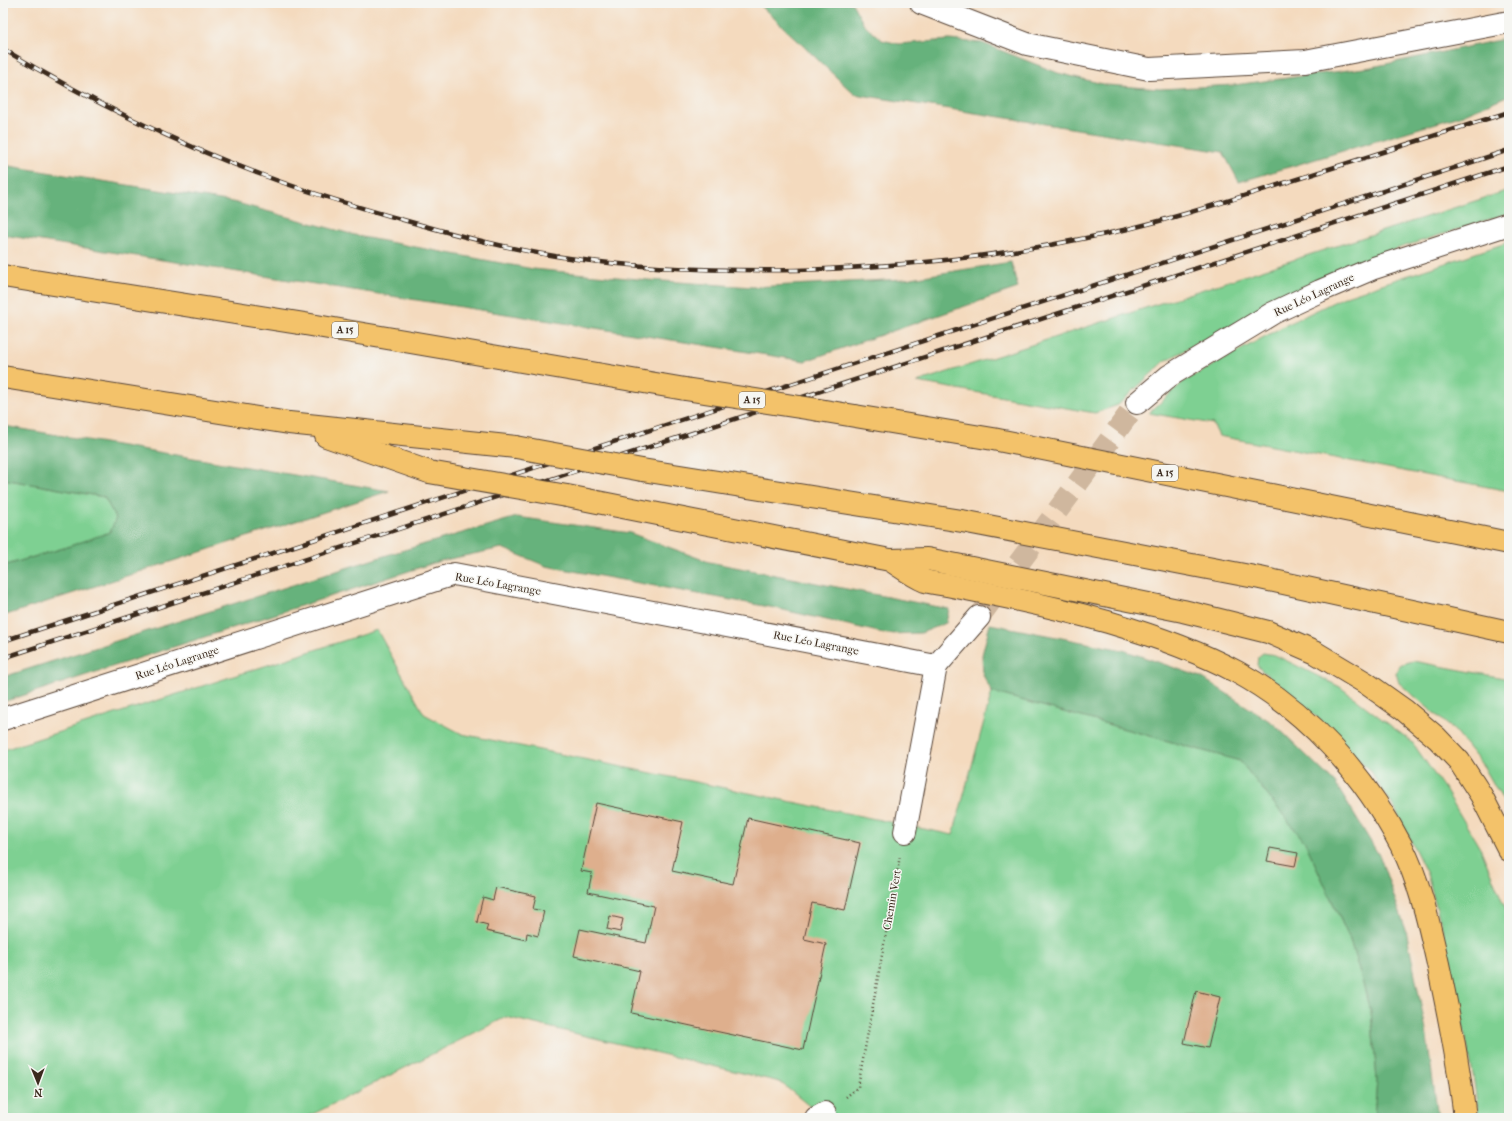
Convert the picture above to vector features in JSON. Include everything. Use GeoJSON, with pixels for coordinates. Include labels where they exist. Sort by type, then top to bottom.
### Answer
{"type":"FeatureCollection","features":[{"type":"Feature","properties":{"kind":"highway","name":"A 15"},"geometry":{"type":"LineString","coordinates":[[3,276],[304,324],[685,389],[992,439],[1509,543]]}},
{"type":"Feature","properties":{"kind":"highway"},"geometry":{"type":"LineString","coordinates":[[3,377],[289,423],[516,447],[642,470],[962,520],[1260,578],[1509,632]]}},
{"type":"Feature","properties":{"kind":"highway"},"geometry":{"type":"LineString","coordinates":[[289,423],[429,472],[567,496],[890,560],[927,560],[1183,611],[1268,632],[1316,653],[1366,683],[1404,710],[1437,738],[1459,761],[1481,795],[1509,850]]}},
{"type":"Feature","properties":{"kind":"highway"},"geometry":{"type":"LineString","coordinates":[[890,560],[924,581],[1028,601],[1109,622],[1160,638],[1190,650],[1238,673],[1261,687],[1317,731],[1342,758],[1380,809],[1411,867],[1429,927],[1449,1015],[1461,1083],[1465,1118]]}},
{"type":"Feature","properties":{"kind":"street"},"geometry":{"type":"LineString","coordinates":[[921,3],[1027,44],[1149,69],[1305,61],[1509,22]]}},
{"type":"Feature","properties":{"kind":"street","name":"Rue Léo Lagrange"},"geometry":{"type":"LineString","coordinates":[[1138,403],[1169,376],[1273,313],[1374,268],[1509,224]]}},
{"type":"Feature","properties":{"kind":"street","name":"Rue Léo Lagrange"},"geometry":{"type":"LineString","coordinates":[[3,719],[454,574],[936,666]]}},
{"type":"Feature","properties":{"kind":"street"},"geometry":{"type":"LineString","coordinates":[[904,832],[936,666],[979,617]]}},
{"type":"Feature","properties":{"kind":"path","name":"Chemin Vert"},"geometry":{"type":"LineString","coordinates":[[820,1116],[858,1087],[904,832]]}},
{"type":"Feature","properties":{"kind":"green space"},"geometry":{"type":"Polygon","coordinates":[[[758,3],[852,3],[864,25],[882,40],[899,44],[949,40],[982,43],[1058,73],[1107,85],[1160,89],[1234,85],[1372,67],[1509,38],[1509,95],[1460,116],[1239,182],[1223,152],[854,94],[758,3]]]}},
{"type":"Feature","properties":{"kind":"green space"},"geometry":{"type":"Polygon","coordinates":[[[3,165],[233,202],[362,237],[533,269],[648,280],[753,287],[905,279],[1011,262],[1018,288],[805,361],[3,235],[3,165]]]}},
{"type":"Feature","properties":{"kind":"green space"},"geometry":{"type":"Polygon","coordinates":[[[1509,190],[1509,213],[1374,256],[1305,286],[1165,361],[1118,405],[1095,413],[917,382],[1509,190]]]}},
{"type":"Feature","properties":{"kind":"green space"},"geometry":{"type":"Polygon","coordinates":[[[1509,242],[1509,491],[1219,436],[1213,424],[1149,413],[1183,382],[1282,327],[1346,296],[1509,242]]]}},
{"type":"Feature","properties":{"kind":"green space"},"geometry":{"type":"Polygon","coordinates":[[[3,426],[389,491],[3,616],[3,566],[64,548],[110,532],[116,518],[104,497],[3,479],[3,426]]]}},
{"type":"Feature","properties":{"kind":"green space"},"geometry":{"type":"Polygon","coordinates":[[[3,479],[104,497],[116,518],[111,532],[3,566],[3,479]]]}},
{"type":"Feature","properties":{"kind":"green space"},"geometry":{"type":"Polygon","coordinates":[[[517,517],[630,533],[709,562],[949,609],[946,623],[921,633],[887,634],[775,608],[546,566],[502,548],[440,561],[3,702],[3,677],[387,555],[517,517]]]}},
{"type":"Feature","properties":{"kind":"green space"},"geometry":{"type":"Polygon","coordinates":[[[990,624],[1123,650],[1201,677],[1274,724],[1335,783],[1380,857],[1406,930],[1426,1030],[1438,1118],[1374,1118],[1377,1080],[1371,1011],[1350,940],[1305,842],[1240,761],[992,692],[983,675],[982,655],[990,624]]]}},
{"type":"Feature","properties":{"kind":"green space"},"geometry":{"type":"Polygon","coordinates":[[[377,630],[424,714],[462,734],[953,835],[992,692],[1240,761],[1305,842],[1350,940],[1371,1011],[1377,1080],[1374,1118],[824,1118],[780,1082],[506,1017],[305,1118],[5,1118],[3,1113],[3,750],[377,630]]]}},
{"type":"Feature","properties":{"kind":"green space"},"geometry":{"type":"Polygon","coordinates":[[[1263,653],[1275,655],[1340,687],[1412,742],[1446,791],[1481,850],[1509,917],[1509,1118],[1479,1118],[1473,1074],[1446,942],[1427,874],[1395,809],[1370,771],[1334,733],[1283,687],[1262,671],[1257,665],[1258,657],[1263,653]]]}},
{"type":"Feature","properties":{"kind":"green space"},"geometry":{"type":"Polygon","coordinates":[[[1413,661],[1509,679],[1509,811],[1484,767],[1455,731],[1399,683],[1396,673],[1399,665],[1413,661]]]}},
{"type":"Feature","properties":{"kind":"building"},"geometry":{"type":"Polygon","coordinates":[[[596,803],[683,822],[672,871],[733,884],[748,818],[860,843],[845,910],[812,903],[804,939],[826,944],[803,1050],[631,1013],[640,971],[574,956],[580,929],[646,943],[654,906],[588,892],[592,873],[581,871],[596,803]]]}},
{"type":"Feature","properties":{"kind":"building"},"geometry":{"type":"Polygon","coordinates":[[[1270,848],[1298,853],[1295,866],[1267,861],[1270,848]]]}},
{"type":"Feature","properties":{"kind":"building"},"geometry":{"type":"Polygon","coordinates":[[[496,887],[536,896],[533,909],[544,911],[538,936],[527,933],[526,940],[486,931],[488,925],[477,922],[483,897],[493,900],[496,887]]]}},
{"type":"Feature","properties":{"kind":"building"},"geometry":{"type":"Polygon","coordinates":[[[610,916],[623,919],[620,932],[607,929],[610,916]]]}},
{"type":"Feature","properties":{"kind":"building"},"geometry":{"type":"Polygon","coordinates":[[[1196,991],[1220,997],[1208,1048],[1184,1043],[1196,991]]]}},
{"type":"Feature","properties":{"kind":"tunnel"},"geometry":{"type":"LineString","coordinates":[[979,617],[1137,403]]}},
{"type":"Feature","properties":{"kind":"railway"},"geometry":{"type":"LineString","coordinates":[[3,49],[98,102],[164,134],[231,163],[315,194],[484,242],[547,255],[597,262],[654,267],[740,270],[797,270],[870,267],[978,256],[1050,245],[1138,227],[1190,212],[1509,112]]}},
{"type":"Feature","properties":{"kind":"railway"},"geometry":{"type":"LineString","coordinates":[[3,641],[1509,150]]}},
{"type":"Feature","properties":{"kind":"railway"},"geometry":{"type":"LineString","coordinates":[[3,658],[1509,166]]}}]}
